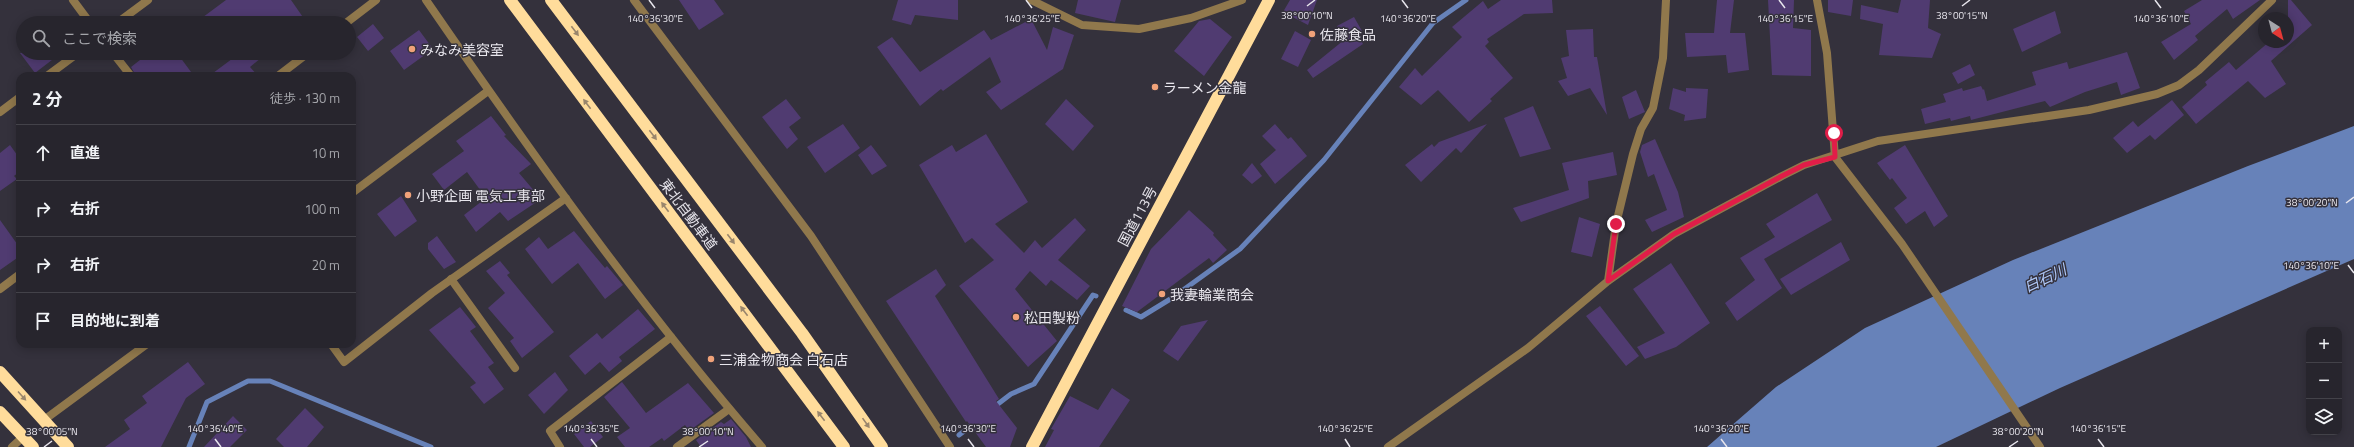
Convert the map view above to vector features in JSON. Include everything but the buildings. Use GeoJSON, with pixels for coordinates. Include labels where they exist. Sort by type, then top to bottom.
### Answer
{"type":"FeatureCollection","features":[{"type":"Feature","properties":{"kind":"highway","name":"東北自動車道"},"geometry":{"type":"LineString","coordinates":[[510,0],[844,447]]}},
{"type":"Feature","properties":{"kind":"highway","name":"東北自動車道"},"geometry":{"type":"LineString","coordinates":[[551,0],[802,333],[882,447]]}},
{"type":"Feature","properties":{"kind":"highway","name":"国道113号"},"geometry":{"type":"LineString","coordinates":[[1032,447],[1268,0]]}},
{"type":"Feature","properties":{"kind":"highway"},"geometry":{"type":"LineString","coordinates":[[0,372],[68,447]]}},
{"type":"Feature","properties":{"kind":"highway"},"geometry":{"type":"LineString","coordinates":[[0,412],[33,447]]}},
{"type":"Feature","properties":{"kind":"street"},"geometry":{"type":"LineString","coordinates":[[73,0],[85,16]]}},
{"type":"Feature","properties":{"kind":"street"},"geometry":{"type":"LineString","coordinates":[[126,16],[148,0]]}},
{"type":"Feature","properties":{"kind":"street"},"geometry":{"type":"LineString","coordinates":[[355,16],[376,0]]}},
{"type":"Feature","properties":{"kind":"street"},"geometry":{"type":"LineString","coordinates":[[426,0],[488,90],[566,198],[671,337],[729,409],[762,447]]}},
{"type":"Feature","properties":{"kind":"street"},"geometry":{"type":"LineString","coordinates":[[634,0],[811,236],[950,447]]}},
{"type":"Feature","properties":{"kind":"street"},"geometry":{"type":"LineString","coordinates":[[1031,0],[1082,25],[1139,29],[1191,18],[1242,0]]}},
{"type":"Feature","properties":{"kind":"street"},"geometry":{"type":"LineString","coordinates":[[1608,281],[1616,224],[1633,154],[1641,129],[1653,108],[1663,58],[1666,0]]}},
{"type":"Feature","properties":{"kind":"street"},"geometry":{"type":"LineString","coordinates":[[1817,0],[1829,69],[1835,157],[1911,258],[2040,447]]}},
{"type":"Feature","properties":{"kind":"street"},"geometry":{"type":"LineString","coordinates":[[1388,447],[1528,348],[1608,281],[1674,234],[1787,173],[1804,165],[1835,157],[1878,141],[2090,110],[2157,94],[2179,85],[2199,70],[2272,0]]}},
{"type":"Feature","properties":{"kind":"street"},"geometry":{"type":"LineString","coordinates":[[53,72],[69,60]]}},
{"type":"Feature","properties":{"kind":"street"},"geometry":{"type":"LineString","coordinates":[[118,60],[128,72]]}},
{"type":"Feature","properties":{"kind":"street"},"geometry":{"type":"LineString","coordinates":[[283,72],[299,60]]}},
{"type":"Feature","properties":{"kind":"street"},"geometry":{"type":"LineString","coordinates":[[356,190],[488,90]]}},
{"type":"Feature","properties":{"kind":"street"},"geometry":{"type":"LineString","coordinates":[[0,112],[16,100]]}},
{"type":"Feature","properties":{"kind":"street"},"geometry":{"type":"LineString","coordinates":[[333,348],[344,362],[451,279],[566,198]]}},
{"type":"Feature","properties":{"kind":"street"},"geometry":{"type":"LineString","coordinates":[[0,289],[16,277]]}},
{"type":"Feature","properties":{"kind":"street"},"geometry":{"type":"LineString","coordinates":[[451,279],[515,368]]}},
{"type":"Feature","properties":{"kind":"street"},"geometry":{"type":"LineString","coordinates":[[560,447],[550,431],[671,337]]}},
{"type":"Feature","properties":{"kind":"street"},"geometry":{"type":"LineString","coordinates":[[44,420],[142,348]]}},
{"type":"Feature","properties":{"kind":"street"},"geometry":{"type":"LineString","coordinates":[[677,447],[729,409]]}},
{"type":"Feature","properties":{"kind":"street"},"geometry":{"type":"LineString","coordinates":[[12,447],[23,437]]}},
{"type":"Feature","properties":{"kind":"water","name":"白石川"},"geometry":{"type":"Polygon","coordinates":[[[2354,126],[2354,259],[2060,388],[1936,447],[1707,447],[1776,387],[1865,328],[2013,260],[2248,166],[2354,126]]]}},
{"type":"Feature","properties":{"kind":"waterway"},"geometry":{"type":"LineString","coordinates":[[1126,310],[1141,317],[1172,298],[1240,249],[1324,160],[1433,23],[1466,0]]}},
{"type":"Feature","properties":{"kind":"waterway"},"geometry":{"type":"LineString","coordinates":[[994,407],[1011,394],[1034,384],[1093,295],[1096,296]]}},
{"type":"Feature","properties":{"kind":"waterway"},"geometry":{"type":"LineString","coordinates":[[189,447],[207,402],[248,381],[270,381],[431,447]]}},
{"type":"Feature","properties":{"kind":"waterway"},"geometry":{"type":"LineString","coordinates":[[959,435],[976,422]]}},
{"type":"Feature","properties":{"kind":"place","name":"佐藤食品"},"geometry":{"type":"Point","coordinates":[1312,34]}},
{"type":"Feature","properties":{"kind":"place","name":"みなみ美容室"},"geometry":{"type":"Point","coordinates":[412,49]}},
{"type":"Feature","properties":{"kind":"place","name":"ラーメン金龍"},"geometry":{"type":"Point","coordinates":[1155,87]}},
{"type":"Feature","properties":{"kind":"place","name":"小野企画 電気工事部"},"geometry":{"type":"Point","coordinates":[408,195]}},
{"type":"Feature","properties":{"kind":"place","name":"我妻輪業商会"},"geometry":{"type":"Point","coordinates":[1162,294]}},
{"type":"Feature","properties":{"kind":"place","name":"松田製粉"},"geometry":{"type":"Point","coordinates":[1016,317]}},
{"type":"Feature","properties":{"kind":"place","name":"三浦金物商会 白石店"},"geometry":{"type":"Point","coordinates":[711,359]}},
{"type":"Feature","properties":{"kind":"route"},"geometry":{"type":"LineString","coordinates":[[1616,224],[1608,281],[1674,234],[1804,165],[1835,157],[1834,133]]}}]}
